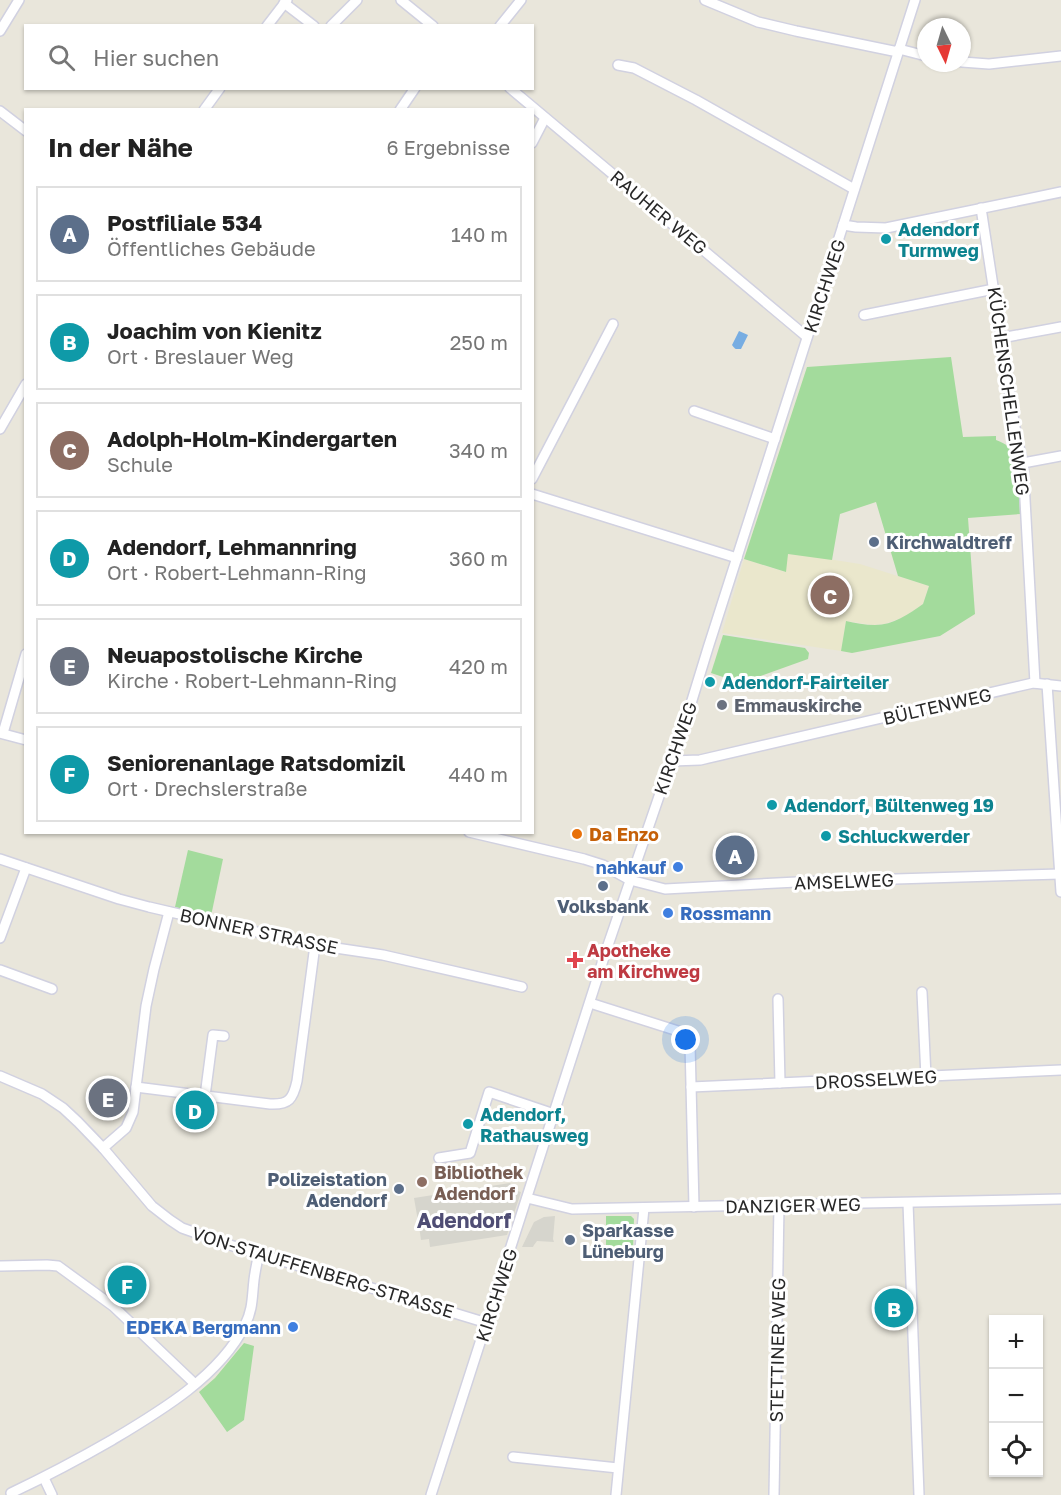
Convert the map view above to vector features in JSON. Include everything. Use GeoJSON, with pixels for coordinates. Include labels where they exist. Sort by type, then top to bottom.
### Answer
{"type":"FeatureCollection","features":[{"type":"Feature","properties":{"kind":"street"},"geometry":{"type":"LineString","coordinates":[[0,31],[20,0]]}},
{"type":"Feature","properties":{"kind":"street"},"geometry":{"type":"LineString","coordinates":[[333,24],[357,0]]}},
{"type":"Feature","properties":{"kind":"street"},"geometry":{"type":"LineString","coordinates":[[401,0],[431,24]]}},
{"type":"Feature","properties":{"kind":"street"},"geometry":{"type":"LineString","coordinates":[[502,24],[521,0]]}},
{"type":"Feature","properties":{"kind":"street"},"geometry":{"type":"LineString","coordinates":[[705,0],[758,22],[917,54]]}},
{"type":"Feature","properties":{"kind":"street","name":"KIRCHWEG"},"geometry":{"type":"LineString","coordinates":[[431,1495],[630,880],[678,746],[915,0]]}},
{"type":"Feature","properties":{"kind":"street"},"geometry":{"type":"LineString","coordinates":[[268,24],[285,1],[312,24]]}},
{"type":"Feature","properties":{"kind":"street"},"geometry":{"type":"LineString","coordinates":[[971,63],[989,64],[1061,56]]}},
{"type":"Feature","properties":{"kind":"street"},"geometry":{"type":"LineString","coordinates":[[618,65],[634,68],[696,100],[854,189]]}},
{"type":"Feature","properties":{"kind":"street"},"geometry":{"type":"LineString","coordinates":[[205,108],[219,90]]}},
{"type":"Feature","properties":{"kind":"street"},"geometry":{"type":"LineString","coordinates":[[401,108],[414,90]]}},
{"type":"Feature","properties":{"kind":"street","name":"RAUHER WEG"},"geometry":{"type":"LineString","coordinates":[[512,90],[533,108]]}},
{"type":"Feature","properties":{"kind":"street","name":"RAUHER WEG"},"geometry":{"type":"LineString","coordinates":[[534,109],[807,337]]}},
{"type":"Feature","properties":{"kind":"street"},"geometry":{"type":"LineString","coordinates":[[0,111],[24,129]]}},
{"type":"Feature","properties":{"kind":"street"},"geometry":{"type":"LineString","coordinates":[[534,139],[545,118]]}},
{"type":"Feature","properties":{"kind":"street"},"geometry":{"type":"LineString","coordinates":[[843,225],[856,228],[886,228],[1061,192]]}},
{"type":"Feature","properties":{"kind":"street","name":"KÜCHENSCHELLENWEG"},"geometry":{"type":"LineString","coordinates":[[981,208],[1017,439],[1023,463],[1035,683]]}},
{"type":"Feature","properties":{"kind":"street"},"geometry":{"type":"LineString","coordinates":[[864,315],[994,289]]}},
{"type":"Feature","properties":{"kind":"street"},"geometry":{"type":"LineString","coordinates":[[534,475],[613,324]]}},
{"type":"Feature","properties":{"kind":"street"},"geometry":{"type":"LineString","coordinates":[[1001,338],[1061,327]]}},
{"type":"Feature","properties":{"kind":"street"},"geometry":{"type":"LineString","coordinates":[[0,429],[24,387]]}},
{"type":"Feature","properties":{"kind":"street"},"geometry":{"type":"LineString","coordinates":[[694,411],[775,439]]}},
{"type":"Feature","properties":{"kind":"street"},"geometry":{"type":"LineString","coordinates":[[1023,463],[1061,456]]}},
{"type":"Feature","properties":{"kind":"street"},"geometry":{"type":"LineString","coordinates":[[534,495],[737,558]]}},
{"type":"Feature","properties":{"kind":"street"},"geometry":{"type":"LineString","coordinates":[[24,660],[1,733],[24,740]]}},
{"type":"Feature","properties":{"kind":"street","name":"BÜLTENWEG"},"geometry":{"type":"LineString","coordinates":[[672,762],[700,760],[1035,683],[1061,686]]}},
{"type":"Feature","properties":{"kind":"street"},"geometry":{"type":"LineString","coordinates":[[1047,684],[1061,892]]}},
{"type":"Feature","properties":{"kind":"street","name":"AMSELWEG"},"geometry":{"type":"LineString","coordinates":[[478,834],[584,859],[603,865],[630,880],[666,889],[1060,874]]}},
{"type":"Feature","properties":{"kind":"street","name":"BONNER STRASSE"},"geometry":{"type":"LineString","coordinates":[[0,859],[119,899],[169,912],[315,945],[392,957],[522,987]]}},
{"type":"Feature","properties":{"kind":"street"},"geometry":{"type":"LineString","coordinates":[[0,938],[26,868]]}},
{"type":"Feature","properties":{"kind":"street"},"geometry":{"type":"LineString","coordinates":[[103,1148],[126,1128],[133,1112],[148,997],[169,912]]}},
{"type":"Feature","properties":{"kind":"street"},"geometry":{"type":"LineString","coordinates":[[136,1087],[277,1105],[290,1100],[297,1082],[315,945]]}},
{"type":"Feature","properties":{"kind":"street"},"geometry":{"type":"LineString","coordinates":[[0,970],[52,989]]}},
{"type":"Feature","properties":{"kind":"street"},"geometry":{"type":"LineString","coordinates":[[922,992],[926,1077]]}},
{"type":"Feature","properties":{"kind":"street"},"geometry":{"type":"LineString","coordinates":[[778,999],[780,1083]]}},
{"type":"Feature","properties":{"kind":"street"},"geometry":{"type":"LineString","coordinates":[[590,1003],[683,1033],[687,1038],[690,1044],[694,1207]]}},
{"type":"Feature","properties":{"kind":"street"},"geometry":{"type":"LineString","coordinates":[[205,1096],[213,1035],[224,1036]]}},
{"type":"Feature","properties":{"kind":"street","name":"DROSSELWEG"},"geometry":{"type":"LineString","coordinates":[[691,1087],[1061,1070]]}},
{"type":"Feature","properties":{"kind":"street","name":"VON-STAUFFENBERG-STRASSE"},"geometry":{"type":"LineString","coordinates":[[0,1076],[45,1096],[78,1122],[152,1206],[170,1220],[190,1231],[487,1323]]}},
{"type":"Feature","properties":{"kind":"street"},"geometry":{"type":"LineString","coordinates":[[439,1158],[470,1153],[489,1092],[554,1114]]}},
{"type":"Feature","properties":{"kind":"street","name":"DANZIGER WEG"},"geometry":{"type":"LineString","coordinates":[[527,1198],[572,1209],[1061,1199]]}},
{"type":"Feature","properties":{"kind":"street"},"geometry":{"type":"LineString","coordinates":[[908,1203],[919,1495]]}},
{"type":"Feature","properties":{"kind":"street","name":"STETTINER WEG"},"geometry":{"type":"LineString","coordinates":[[774,1495],[779,1205]]}},
{"type":"Feature","properties":{"kind":"street"},"geometry":{"type":"LineString","coordinates":[[616,1495],[644,1208]]}},
{"type":"Feature","properties":{"kind":"street"},"geometry":{"type":"LineString","coordinates":[[11,1493],[79,1459],[138,1424],[181,1396],[210,1371],[245,1326],[253,1304],[259,1253]]}},
{"type":"Feature","properties":{"kind":"street"},"geometry":{"type":"LineString","coordinates":[[1,1266],[47,1264],[58,1266],[113,1306],[195,1384]]}},
{"type":"Feature","properties":{"kind":"street"},"geometry":{"type":"LineString","coordinates":[[513,1457],[618,1468]]}},
{"type":"Feature","properties":{"kind":"street"},"geometry":{"type":"LineString","coordinates":[[44,1478],[52,1495]]}},
{"type":"Feature","properties":{"kind":"shaded area"},"geometry":{"type":"Polygon","coordinates":[[[787,554],[860,564],[929,586],[923,604],[904,617],[873,625],[846,621],[841,651],[722,633],[744,559],[785,572],[787,554]]]}},
{"type":"Feature","properties":{"kind":"shaded area"},"geometry":{"type":"Polygon","coordinates":[[[510,1183],[521,1192],[507,1235],[430,1247],[429,1239],[421,1240],[419,1226],[421,1226],[414,1198],[510,1183]]]}},
{"type":"Feature","properties":{"kind":"shaded area"},"geometry":{"type":"Polygon","coordinates":[[[555,1216],[554,1242],[537,1241],[533,1247],[522,1247],[534,1222],[544,1217],[555,1216]]]}},
{"type":"Feature","properties":{"kind":"green space"},"geometry":{"type":"Polygon","coordinates":[[[951,357],[963,437],[996,436],[996,440],[1009,447],[1016,460],[1020,514],[968,518],[975,614],[940,636],[852,653],[841,651],[846,621],[882,625],[894,621],[923,604],[929,586],[898,576],[876,502],[840,514],[832,560],[788,554],[786,572],[744,559],[807,367],[951,357]]]}},
{"type":"Feature","properties":{"kind":"green space"},"geometry":{"type":"Polygon","coordinates":[[[723,635],[805,648],[809,653],[808,659],[741,683],[711,673],[723,635]]]}},
{"type":"Feature","properties":{"kind":"green space"},"geometry":{"type":"Polygon","coordinates":[[[188,850],[223,859],[211,916],[175,907],[188,850]]]}},
{"type":"Feature","properties":{"kind":"green space"},"geometry":{"type":"Polygon","coordinates":[[[606,1216],[631,1216],[634,1219],[633,1250],[606,1248],[606,1216]]]}},
{"type":"Feature","properties":{"kind":"green space"},"geometry":{"type":"Polygon","coordinates":[[[244,1343],[254,1346],[244,1420],[227,1432],[199,1392],[215,1378],[244,1343]]]}},
{"type":"Feature","properties":{"kind":"water"},"geometry":{"type":"Polygon","coordinates":[[[739,331],[748,335],[741,349],[737,349],[732,345],[739,331]]]}},
{"type":"Feature","properties":{"kind":"place","name":"Adendorf Turmweg"},"geometry":{"type":"Point","coordinates":[886,239]}},
{"type":"Feature","properties":{"kind":"place","name":"Kirchwaldtreff"},"geometry":{"type":"Point","coordinates":[874,542]}},
{"type":"Feature","properties":{"kind":"place","name":"Adolph-Holm-Kindergarten"},"geometry":{"type":"Point","coordinates":[830,595]}},
{"type":"Feature","properties":{"kind":"place","name":"Adendorf-Fairteiler"},"geometry":{"type":"Point","coordinates":[710,682]}},
{"type":"Feature","properties":{"kind":"place","name":"Emmauskirche"},"geometry":{"type":"Point","coordinates":[722,705]}},
{"type":"Feature","properties":{"kind":"place","name":"Adendorf, Bültenweg 19"},"geometry":{"type":"Point","coordinates":[772,805]}},
{"type":"Feature","properties":{"kind":"place","name":"Da Enzo"},"geometry":{"type":"Point","coordinates":[577,834]}},
{"type":"Feature","properties":{"kind":"place","name":"Schluckwerder"},"geometry":{"type":"Point","coordinates":[826,836]}},
{"type":"Feature","properties":{"kind":"place","name":"Postfiliale 534"},"geometry":{"type":"Point","coordinates":[735,855]}},
{"type":"Feature","properties":{"kind":"place","name":"nahkauf"},"geometry":{"type":"Point","coordinates":[678,867]}},
{"type":"Feature","properties":{"kind":"place","name":"Volksbank"},"geometry":{"type":"Point","coordinates":[603,886]}},
{"type":"Feature","properties":{"kind":"place","name":"Rossmann"},"geometry":{"type":"Point","coordinates":[668,913]}},
{"type":"Feature","properties":{"kind":"place","name":"Apotheke am Kirchweg"},"geometry":{"type":"Point","coordinates":[575,960]}},
{"type":"Feature","properties":{"kind":"place","name":"Neuapostolische Kirche"},"geometry":{"type":"Point","coordinates":[108,1098]}},
{"type":"Feature","properties":{"kind":"place","name":"Adendorf, Lehmannring"},"geometry":{"type":"Point","coordinates":[195,1110]}},
{"type":"Feature","properties":{"kind":"place","name":"Adendorf, Rathausweg"},"geometry":{"type":"Point","coordinates":[468,1124]}},
{"type":"Feature","properties":{"kind":"place","name":"Bibliothek Adendorf"},"geometry":{"type":"Point","coordinates":[422,1182]}},
{"type":"Feature","properties":{"kind":"place","name":"Polizeistation Adendorf"},"geometry":{"type":"Point","coordinates":[399,1189]}},
{"type":"Feature","properties":{"kind":"place","name":"Sparkasse Lüneburg"},"geometry":{"type":"Point","coordinates":[570,1240]}},
{"type":"Feature","properties":{"kind":"place","name":"Seniorenanlage Ratsdomizil"},"geometry":{"type":"Point","coordinates":[127,1285]}},
{"type":"Feature","properties":{"kind":"place","name":"Joachim von Kienitz"},"geometry":{"type":"Point","coordinates":[894,1308]}},
{"type":"Feature","properties":{"kind":"place","name":"EDEKA Bergmann"},"geometry":{"type":"Point","coordinates":[293,1327]}},
{"type":"Feature","properties":{"kind":"district","name":"Adendorf"},"geometry":{"type":"Point","coordinates":[464,1220]}}]}
